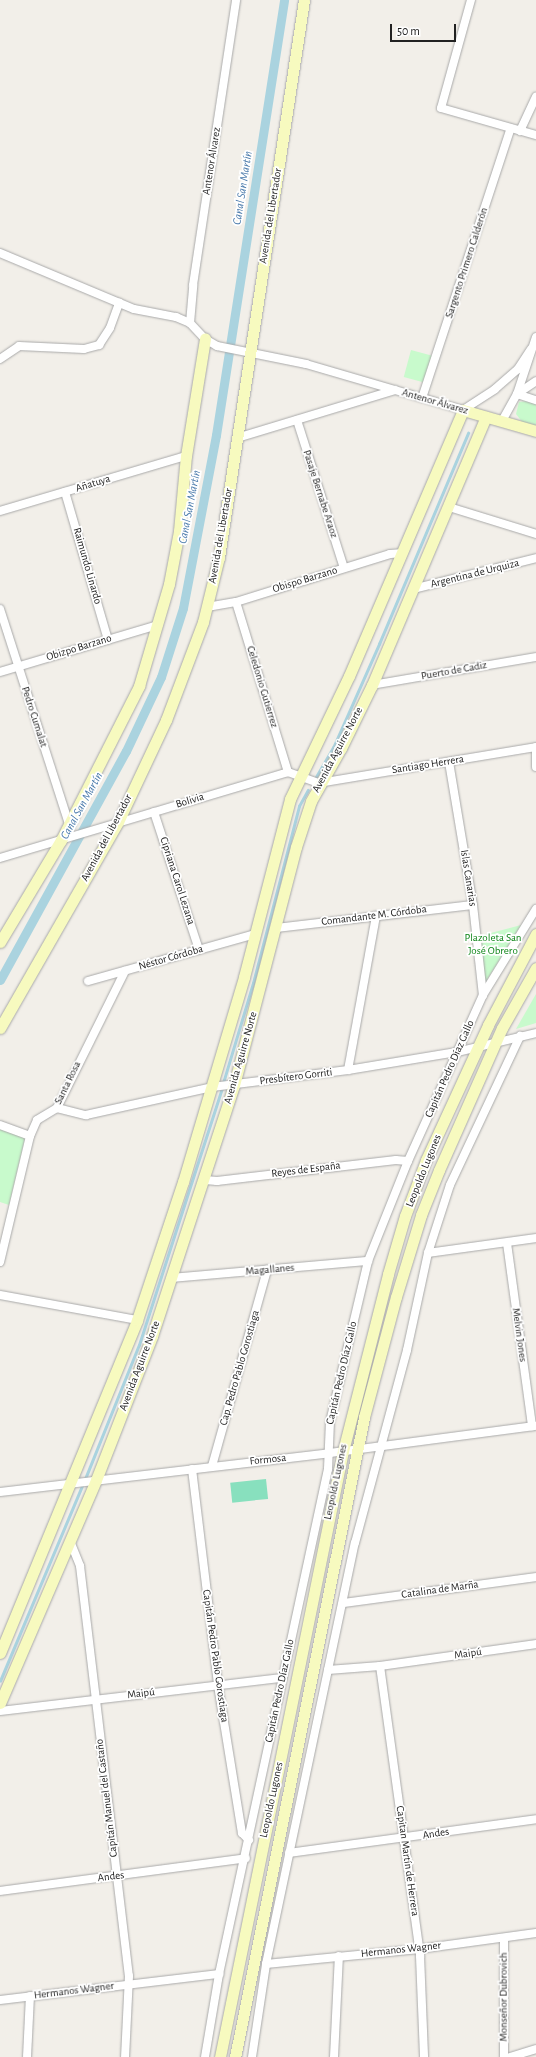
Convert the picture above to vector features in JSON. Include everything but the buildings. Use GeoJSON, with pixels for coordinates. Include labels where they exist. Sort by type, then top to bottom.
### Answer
{"type":"FeatureCollection","features":[{"type":"Feature","properties":{"kind":"main road","name":"Avenida del Libertador"},"geometry":{"type":"LineString","coordinates":[[0,1028],[118,822],[185,676],[207,607],[219,557],[237,438],[245,352],[304,0]]}},
{"type":"Feature","properties":{"kind":"main road"},"geometry":{"type":"LineString","coordinates":[[0,942],[61,840],[139,686],[158,625],[179,531],[186,456],[205,339]]}},
{"type":"Feature","properties":{"kind":"main road","name":"Antenor Álvarez"},"geometry":{"type":"LineString","coordinates":[[463,410],[536,432]]}},
{"type":"Feature","properties":{"kind":"main road","name":"Avenida Aguirre Norte"},"geometry":{"type":"LineString","coordinates":[[0,1653],[75,1482],[137,1320],[215,1087],[286,810],[300,775],[349,676],[463,410]]}},
{"type":"Feature","properties":{"kind":"main road","name":"Avenida Aguirre Norte"},"geometry":{"type":"LineString","coordinates":[[0,1703],[70,1541],[93,1480],[152,1336],[205,1180],[276,928],[296,847],[319,783],[341,748],[372,685],[486,417]]}},
{"type":"Feature","properties":{"kind":"main road","name":"Leopoldo Lugones"},"geometry":{"type":"LineString","coordinates":[[220,2057],[343,1451],[359,1380],[406,1216],[426,1160],[478,1047],[536,934]]}},
{"type":"Feature","properties":{"kind":"main road","name":"Leopoldo Lugones"},"geometry":{"type":"LineString","coordinates":[[235,2057],[358,1449],[396,1297],[421,1215],[496,1043],[536,968]]}},
{"type":"Feature","properties":{"kind":"street","name":"Antenor Álvarez"},"geometry":{"type":"LineString","coordinates":[[190,323],[193,285],[236,0]]}},
{"type":"Feature","properties":{"kind":"street"},"geometry":{"type":"LineString","coordinates":[[471,0],[441,108],[536,135]]}},
{"type":"Feature","properties":{"kind":"street"},"geometry":{"type":"LineString","coordinates":[[520,131],[536,98]]}},
{"type":"Feature","properties":{"kind":"street","name":"Sargento Primero Calderón"},"geometry":{"type":"LineString","coordinates":[[422,398],[511,128]]}},
{"type":"Feature","properties":{"kind":"street"},"geometry":{"type":"LineString","coordinates":[[0,253],[119,303],[148,313],[176,317],[190,323],[205,339]]}},
{"type":"Feature","properties":{"kind":"street"},"geometry":{"type":"LineString","coordinates":[[0,359],[19,346],[84,349],[99,345],[110,328],[119,303]]}},
{"type":"Feature","properties":{"kind":"street"},"geometry":{"type":"LineString","coordinates":[[502,422],[517,394],[536,337]]}},
{"type":"Feature","properties":{"kind":"street","name":"Antenor Álvarez"},"geometry":{"type":"LineString","coordinates":[[205,339],[217,346],[306,364],[463,410]]}},
{"type":"Feature","properties":{"kind":"street"},"geometry":{"type":"LineString","coordinates":[[463,410],[495,389],[518,368],[531,349]]}},
{"type":"Feature","properties":{"kind":"street"},"geometry":{"type":"LineString","coordinates":[[517,394],[536,381]]}},
{"type":"Feature","properties":{"kind":"street"},"geometry":{"type":"LineString","coordinates":[[237,438],[396,390]]}},
{"type":"Feature","properties":{"kind":"street"},"geometry":{"type":"LineString","coordinates":[[517,394],[536,400]]}},
{"type":"Feature","properties":{"kind":"street","name":"Pasaje Bernabe Araoz"},"geometry":{"type":"LineString","coordinates":[[297,420],[344,568]]}},
{"type":"Feature","properties":{"kind":"street","name":"Añatuya"},"geometry":{"type":"LineString","coordinates":[[0,512],[186,456]]}},
{"type":"Feature","properties":{"kind":"street","name":"Raimundo Linardo"},"geometry":{"type":"LineString","coordinates":[[65,492],[108,640]]}},
{"type":"Feature","properties":{"kind":"street"},"geometry":{"type":"LineString","coordinates":[[449,507],[536,534]]}},
{"type":"Feature","properties":{"kind":"street","name":"Obispo Barzano"},"geometry":{"type":"LineString","coordinates":[[207,607],[236,602],[390,554],[403,553]]}},
{"type":"Feature","properties":{"kind":"street","name":"Argentina de Urquiza"},"geometry":{"type":"LineString","coordinates":[[414,589],[536,558]]}},
{"type":"Feature","properties":{"kind":"street","name":"Celedonio Gutierrez"},"geometry":{"type":"LineString","coordinates":[[236,602],[288,772]]}},
{"type":"Feature","properties":{"kind":"street","name":"Pedro Cumalat"},"geometry":{"type":"LineString","coordinates":[[0,609],[69,824]]}},
{"type":"Feature","properties":{"kind":"street","name":"Obizpo Barzano"},"geometry":{"type":"LineString","coordinates":[[0,672],[158,625]]}},
{"type":"Feature","properties":{"kind":"street","name":"Puerto de Cadiz"},"geometry":{"type":"LineString","coordinates":[[372,685],[536,657]]}},
{"type":"Feature","properties":{"kind":"street"},"geometry":{"type":"LineString","coordinates":[[536,747],[536,768]]}},
{"type":"Feature","properties":{"kind":"street","name":"Santiago Herrera"},"geometry":{"type":"LineString","coordinates":[[319,783],[536,747]]}},
{"type":"Feature","properties":{"kind":"street","name":"Islas Canarias"},"geometry":{"type":"LineString","coordinates":[[449,762],[472,905],[483,995]]}},
{"type":"Feature","properties":{"kind":"street"},"geometry":{"type":"LineString","coordinates":[[288,772],[319,783]]}},
{"type":"Feature","properties":{"kind":"street","name":"Bolivia"},"geometry":{"type":"LineString","coordinates":[[61,840],[288,772]]}},
{"type":"Feature","properties":{"kind":"street","name":"Cipriana Carol Lezana"},"geometry":{"type":"LineString","coordinates":[[154,812],[199,950]]}},
{"type":"Feature","properties":{"kind":"street"},"geometry":{"type":"LineString","coordinates":[[0,858],[61,840]]}},
{"type":"Feature","properties":{"kind":"street","name":"Comandante M. Córdoba"},"geometry":{"type":"LineString","coordinates":[[276,928],[472,905]]}},
{"type":"Feature","properties":{"kind":"street","name":"Capitán Pedro Díaz Gallo"},"geometry":{"type":"LineString","coordinates":[[205,2057],[219,1974],[246,1858],[282,1678],[330,1454],[330,1422],[368,1261],[408,1161],[483,995],[536,909]]}},
{"type":"Feature","properties":{"kind":"street"},"geometry":{"type":"LineString","coordinates":[[348,1070],[376,916]]}},
{"type":"Feature","properties":{"kind":"street","name":"Néstor Córdoba"},"geometry":{"type":"LineString","coordinates":[[88,981],[255,934]]}},
{"type":"Feature","properties":{"kind":"street","name":"Santa Rosa"},"geometry":{"type":"LineString","coordinates":[[0,1262],[30,1136],[37,1120],[57,1108],[125,971]]}},
{"type":"Feature","properties":{"kind":"street","name":"Presbítero Gorriti"},"geometry":{"type":"LineString","coordinates":[[57,1108],[86,1114],[215,1087],[348,1070],[457,1052],[536,1033]]}},
{"type":"Feature","properties":{"kind":"street"},"geometry":{"type":"LineString","coordinates":[[252,2057],[266,1964],[328,1670],[344,1603],[357,1536],[380,1445],[407,1350],[428,1253],[450,1185],[520,1036]]}},
{"type":"Feature","properties":{"kind":"street"},"geometry":{"type":"LineString","coordinates":[[0,1125],[30,1136]]}},
{"type":"Feature","properties":{"kind":"street","name":"Reyes de España"},"geometry":{"type":"LineString","coordinates":[[205,1180],[217,1181],[396,1160],[408,1161]]}},
{"type":"Feature","properties":{"kind":"street"},"geometry":{"type":"LineString","coordinates":[[428,1253],[536,1238]]}},
{"type":"Feature","properties":{"kind":"street","name":"Melvin Jones"},"geometry":{"type":"LineString","coordinates":[[507,1243],[534,1426]]}},
{"type":"Feature","properties":{"kind":"street","name":"Magallanes"},"geometry":{"type":"LineString","coordinates":[[172,1278],[368,1261]]}},
{"type":"Feature","properties":{"kind":"street","name":"Cap. Pedro Pablo Gorostiaga"},"geometry":{"type":"LineString","coordinates":[[212,1466],[267,1270]]}},
{"type":"Feature","properties":{"kind":"street"},"geometry":{"type":"LineString","coordinates":[[0,1295],[137,1320]]}},
{"type":"Feature","properties":{"kind":"street","name":"Formosa"},"geometry":{"type":"LineString","coordinates":[[0,1492],[212,1466],[330,1454],[380,1445],[534,1426]]}},
{"type":"Feature","properties":{"kind":"street","name":"Capitán Pedro Pablo Gorostiaga"},"geometry":{"type":"LineString","coordinates":[[192,1469],[218,1685],[242,1833],[249,1840]]}},
{"type":"Feature","properties":{"kind":"street","name":"Capitán Manuel del Castaño"},"geometry":{"type":"LineString","coordinates":[[70,1541],[80,1566],[129,1984],[126,2057]]}},
{"type":"Feature","properties":{"kind":"street","name":"Catalina de Marña"},"geometry":{"type":"LineString","coordinates":[[344,1603],[536,1577]]}},
{"type":"Feature","properties":{"kind":"street","name":"Maipú"},"geometry":{"type":"LineString","coordinates":[[328,1670],[380,1666],[536,1644]]}},
{"type":"Feature","properties":{"kind":"street","name":"Capitan Martín de Herrera"},"geometry":{"type":"LineString","coordinates":[[380,1666],[419,1949],[424,2057]]}},
{"type":"Feature","properties":{"kind":"street","name":"Maipú"},"geometry":{"type":"LineString","coordinates":[[0,1711],[282,1678]]}},
{"type":"Feature","properties":{"kind":"street","name":"Andes"},"geometry":{"type":"LineString","coordinates":[[289,1854],[404,1839],[536,1819]]}},
{"type":"Feature","properties":{"kind":"street","name":"Andes"},"geometry":{"type":"LineString","coordinates":[[0,1891],[246,1858]]}},
{"type":"Feature","properties":{"kind":"street","name":"Hermanos Wagner"},"geometry":{"type":"LineString","coordinates":[[266,1964],[419,1949],[536,1933]]}},
{"type":"Feature","properties":{"kind":"street","name":"Monseñor Dubrovich"},"geometry":{"type":"LineString","coordinates":[[504,1938],[504,2057]]}},
{"type":"Feature","properties":{"kind":"street"},"geometry":{"type":"LineString","coordinates":[[334,2057],[339,1956]]}},
{"type":"Feature","properties":{"kind":"street","name":"Hermanos Wagner"},"geometry":{"type":"LineString","coordinates":[[0,2000],[219,1974]]}},
{"type":"Feature","properties":{"kind":"street"},"geometry":{"type":"LineString","coordinates":[[27,2057],[30,1996]]}},
{"type":"Feature","properties":{"kind":"street"},"geometry":{"type":"LineString","coordinates":[[510,2057],[536,2049]]}},
{"type":"Feature","properties":{"kind":"green space"},"geometry":{"type":"Polygon","coordinates":[[[411,350],[433,356],[426,383],[404,377],[411,350]]]}},
{"type":"Feature","properties":{"kind":"green space"},"geometry":{"type":"Polygon","coordinates":[[[528,401],[536,404],[536,426],[523,423],[516,414],[519,402],[528,401]]]}},
{"type":"Feature","properties":{"kind":"green space","name":"Plazoleta San José Obrero"},"geometry":{"type":"Polygon","coordinates":[[[521,925],[485,983],[479,936],[521,925]]]}},
{"type":"Feature","properties":{"kind":"green space"},"geometry":{"type":"Polygon","coordinates":[[[536,994],[536,1023],[516,1029],[536,994]]]}},
{"type":"Feature","properties":{"kind":"green space"},"geometry":{"type":"Polygon","coordinates":[[[0,1129],[25,1138],[9,1205],[0,1202],[0,1129]]]}},
{"type":"Feature","properties":{"kind":"green space"},"geometry":{"type":"Polygon","coordinates":[[[266,1479],[268,1499],[232,1503],[230,1483],[266,1479]]]}},
{"type":"Feature","properties":{"kind":"waterway","name":"Canal San Martín"},"geometry":{"type":"LineString","coordinates":[[0,980],[126,751],[161,677],[183,608],[216,435],[284,0]]}},
{"type":"Feature","properties":{"kind":"waterway"},"geometry":{"type":"LineString","coordinates":[[316,777],[333,748],[379,644],[468,433]]}},
{"type":"Feature","properties":{"kind":"waterway"},"geometry":{"type":"LineString","coordinates":[[223,1083],[253,983],[299,806],[308,790]]}},
{"type":"Feature","properties":{"kind":"waterway"},"geometry":{"type":"LineString","coordinates":[[85,1479],[139,1345],[222,1088]]}},
{"type":"Feature","properties":{"kind":"waterway"},"geometry":{"type":"LineString","coordinates":[[0,1681],[83,1484]]}}]}
